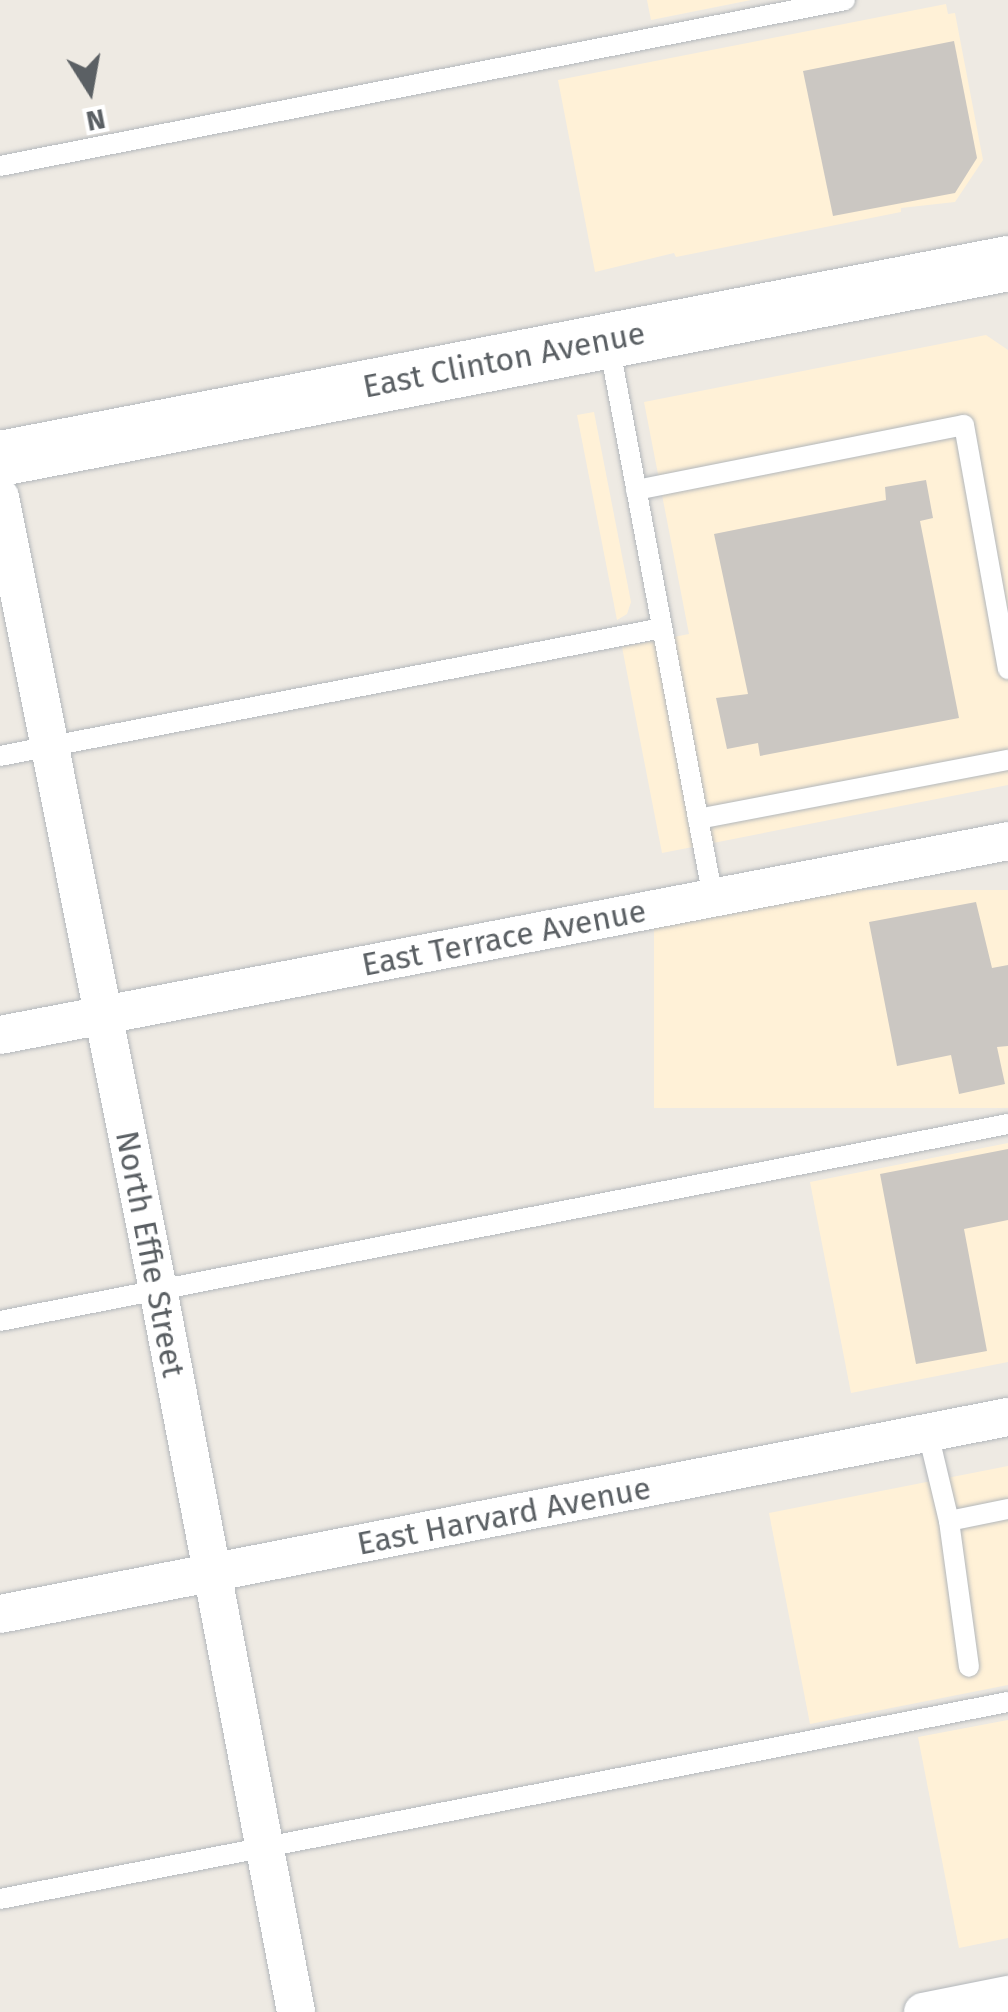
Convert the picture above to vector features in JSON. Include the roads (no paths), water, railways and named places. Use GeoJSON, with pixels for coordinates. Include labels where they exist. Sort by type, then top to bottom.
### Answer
{"type":"FeatureCollection","features":[{"type":"Feature","properties":{"kind":"main road","name":"East Clinton Avenue"},"geometry":{"type":"LineString","coordinates":[[0,458],[1008,262]]}},
{"type":"Feature","properties":{"kind":"street","name":"North Effie Street"},"geometry":{"type":"LineString","coordinates":[[0,497],[158,1289],[296,2012]]}},
{"type":"Feature","properties":{"kind":"street","name":"East Terrace Avenue"},"geometry":{"type":"LineString","coordinates":[[0,1035],[1008,841]]}},
{"type":"Feature","properties":{"kind":"street","name":"East Harvard Avenue"},"geometry":{"type":"LineString","coordinates":[[0,1614],[1008,1417]]}},
{"type":"Feature","properties":{"kind":"street"},"geometry":{"type":"LineString","coordinates":[[923,2012],[1008,1995]]}},
{"type":"Feature","properties":{"kind":"lane"},"geometry":{"type":"LineString","coordinates":[[0,166],[845,0]]}},
{"type":"Feature","properties":{"kind":"lane"},"geometry":{"type":"LineString","coordinates":[[608,340],[712,898]]}},
{"type":"Feature","properties":{"kind":"lane"},"geometry":{"type":"LineString","coordinates":[[636,490],[964,425],[1008,669]]}},
{"type":"Feature","properties":{"kind":"lane"},"geometry":{"type":"LineString","coordinates":[[0,756],[662,628]]}},
{"type":"Feature","properties":{"kind":"lane"},"geometry":{"type":"LineString","coordinates":[[698,819],[1008,760]]}},
{"type":"Feature","properties":{"kind":"lane"},"geometry":{"type":"LineString","coordinates":[[0,1322],[1008,1124]]}},
{"type":"Feature","properties":{"kind":"lane"},"geometry":{"type":"LineString","coordinates":[[928,1433],[949,1521],[969,1667]]}},
{"type":"Feature","properties":{"kind":"lane"},"geometry":{"type":"LineString","coordinates":[[949,1521],[1008,1510]]}},
{"type":"Feature","properties":{"kind":"lane"},"geometry":{"type":"LineString","coordinates":[[0,1899],[1008,1702]]}}]}
